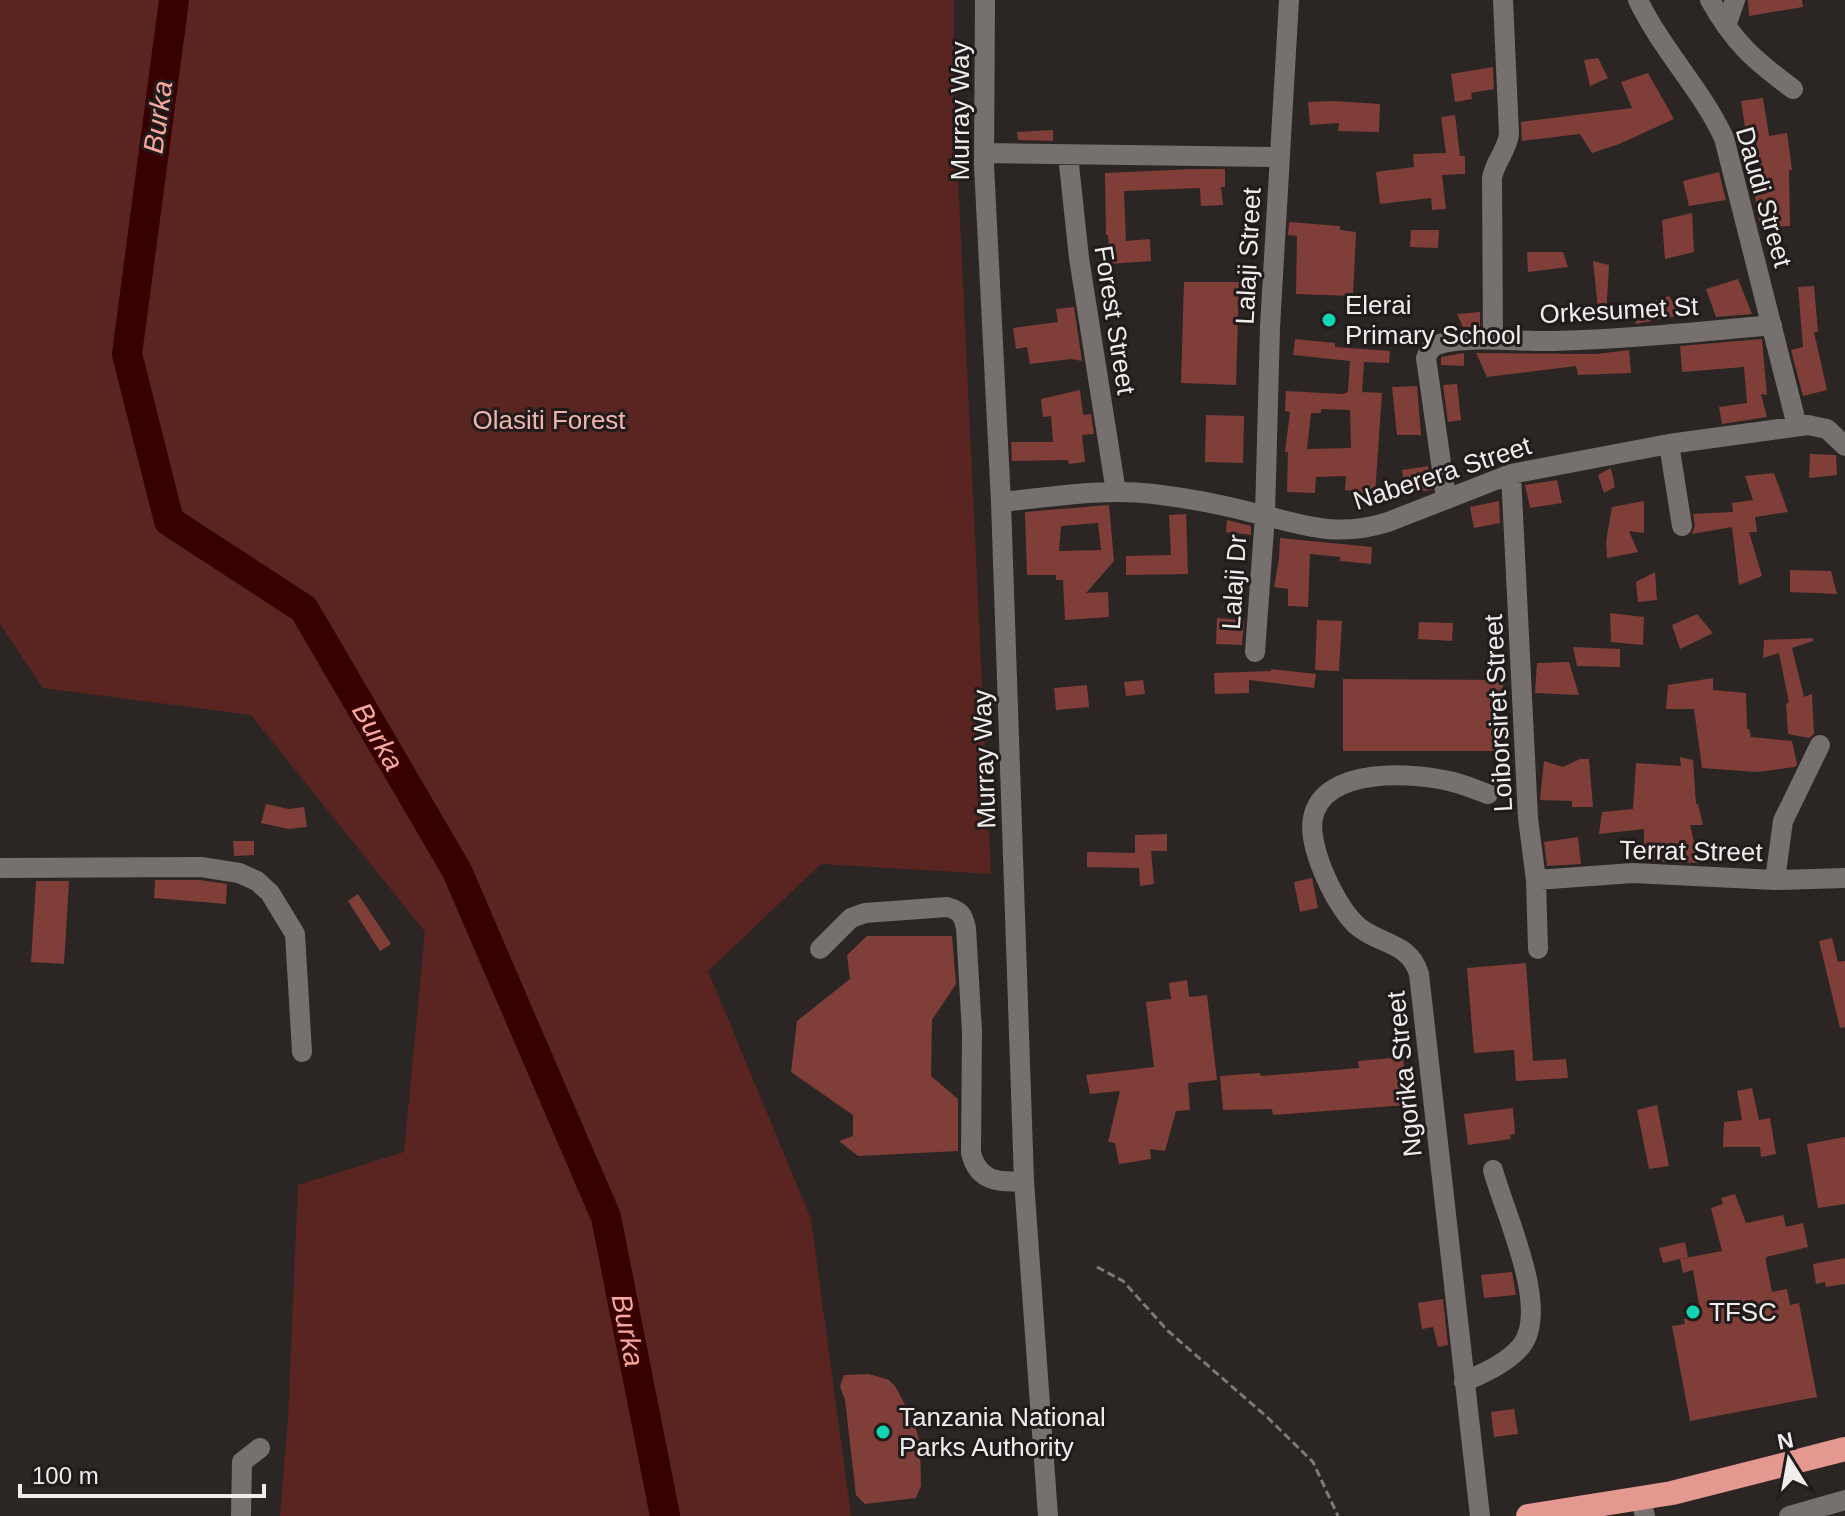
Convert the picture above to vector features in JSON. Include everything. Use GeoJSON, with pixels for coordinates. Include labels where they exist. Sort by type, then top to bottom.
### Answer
{"type":"FeatureCollection","features":[{"type":"Feature","properties":{"kind":"highway"},"geometry":{"type":"LineString","coordinates":[[1528,1516],[1643,1508],[1845,1449]]}},
{"type":"Feature","properties":{"kind":"street","name":"Murray Way"},"geometry":{"type":"LineString","coordinates":[[985,0],[985,153],[1001,502],[1024,1181],[1048,1516]]}},
{"type":"Feature","properties":{"kind":"street","name":"Lalaji Street"},"geometry":{"type":"LineString","coordinates":[[1265,515],[1270,327],[1289,0]]}},
{"type":"Feature","properties":{"kind":"street"},"geometry":{"type":"LineString","coordinates":[[1493,340],[1492,178],[1496,162],[1508,145],[1509,134],[1503,0]]}},
{"type":"Feature","properties":{"kind":"street","name":"Daudi Street"},"geometry":{"type":"LineString","coordinates":[[1638,0],[1663,45],[1712,115],[1724,138],[1797,426]]}},
{"type":"Feature","properties":{"kind":"street"},"geometry":{"type":"LineString","coordinates":[[1710,0],[1746,53],[1793,89]]}},
{"type":"Feature","properties":{"kind":"street"},"geometry":{"type":"LineString","coordinates":[[1726,26],[1735,0]]}},
{"type":"Feature","properties":{"kind":"street"},"geometry":{"type":"LineString","coordinates":[[985,153],[1279,157]]}},
{"type":"Feature","properties":{"kind":"street","name":"Forest Street"},"geometry":{"type":"LineString","coordinates":[[1068,155],[1079,258],[1116,492]]}},
{"type":"Feature","properties":{"kind":"street","name":"Orkesumet St"},"geometry":{"type":"LineString","coordinates":[[1446,498],[1426,358],[1436,345],[1493,340],[1638,338],[1772,325]]}},
{"type":"Feature","properties":{"kind":"street","name":"Naberera Street"},"geometry":{"type":"LineString","coordinates":[[1001,502],[1116,492],[1154,494],[1265,515],[1285,523],[1356,530],[1388,522],[1511,474],[1669,444],[1797,426],[1822,427],[1845,446]]}},
{"type":"Feature","properties":{"kind":"street"},"geometry":{"type":"LineString","coordinates":[[1669,444],[1682,526]]}},
{"type":"Feature","properties":{"kind":"street","name":"Loiborsiret Street"},"geometry":{"type":"LineString","coordinates":[[1511,474],[1528,818],[1536,880],[1538,949]]}},
{"type":"Feature","properties":{"kind":"street","name":"Lalaji Dr"},"geometry":{"type":"LineString","coordinates":[[1255,652],[1265,515]]}},
{"type":"Feature","properties":{"kind":"street"},"geometry":{"type":"LineString","coordinates":[[1775,880],[1783,821],[1820,745]]}},
{"type":"Feature","properties":{"kind":"street","name":"Ngorika Street"},"geometry":{"type":"LineString","coordinates":[[1480,1516],[1419,974],[1410,955],[1402,948],[1363,931],[1337,900],[1318,855],[1312,820],[1325,795],[1356,779],[1404,775],[1452,782],[1488,794]]}},
{"type":"Feature","properties":{"kind":"street"},"geometry":{"type":"LineString","coordinates":[[0,868],[201,867],[239,873],[257,881],[270,893],[295,934],[302,1052]]}},
{"type":"Feature","properties":{"kind":"street","name":"Terrat Street"},"geometry":{"type":"LineString","coordinates":[[1536,880],[1633,873],[1775,880],[1845,878]]}},
{"type":"Feature","properties":{"kind":"street"},"geometry":{"type":"LineString","coordinates":[[820,949],[851,918],[865,913],[947,907],[963,915],[972,1032],[971,1153],[974,1165],[989,1180],[1006,1183],[1024,1181]]}},
{"type":"Feature","properties":{"kind":"street"},"geometry":{"type":"LineString","coordinates":[[1464,1382],[1509,1357],[1521,1346],[1530,1330],[1527,1280],[1518,1242],[1502,1205],[1493,1170]]}},
{"type":"Feature","properties":{"kind":"street"},"geometry":{"type":"LineString","coordinates":[[241,1516],[242,1462],[260,1448]]}},
{"type":"Feature","properties":{"kind":"street"},"geometry":{"type":"LineString","coordinates":[[1789,1516],[1845,1500]]}},
{"type":"Feature","properties":{"kind":"path"},"geometry":{"type":"LineString","coordinates":[[1097,1267],[1123,1281],[1168,1331],[1247,1398],[1313,1462],[1338,1516]]}},
{"type":"Feature","properties":{"kind":"green space","name":"Olasiti Forest"},"geometry":{"type":"Polygon","coordinates":[[[0,0],[954,0],[954,95],[991,874],[821,864],[708,971],[811,1219],[851,1516],[280,1516],[288,1419],[298,1185],[404,1152],[425,932],[251,715],[43,688],[0,624],[0,0]]]}},
{"type":"Feature","properties":{"kind":"building"},"geometry":{"type":"Polygon","coordinates":[[[1748,0],[1802,0],[1803,7],[1749,16],[1748,0]]]}},
{"type":"Feature","properties":{"kind":"building"},"geometry":{"type":"Polygon","coordinates":[[[1598,58],[1608,78],[1590,86],[1584,60],[1598,58]]]}},
{"type":"Feature","properties":{"kind":"building"},"geometry":{"type":"Polygon","coordinates":[[[1493,67],[1494,89],[1471,93],[1472,99],[1455,102],[1451,74],[1493,67]]]}},
{"type":"Feature","properties":{"kind":"building"},"geometry":{"type":"Polygon","coordinates":[[[1648,73],[1674,119],[1592,153],[1580,134],[1522,141],[1521,122],[1632,108],[1621,82],[1648,73]]]}},
{"type":"Feature","properties":{"kind":"building"},"geometry":{"type":"Polygon","coordinates":[[[1763,98],[1769,136],[1787,133],[1792,170],[1789,170],[1790,226],[1760,227],[1755,196],[1752,196],[1748,182],[1762,181],[1755,133],[1746,134],[1741,101],[1763,98]]]}},
{"type":"Feature","properties":{"kind":"building"},"geometry":{"type":"Polygon","coordinates":[[[1308,102],[1380,104],[1379,132],[1338,131],[1339,123],[1310,125],[1308,102]]]}},
{"type":"Feature","properties":{"kind":"building"},"geometry":{"type":"Polygon","coordinates":[[[1455,115],[1460,156],[1465,156],[1465,174],[1442,175],[1446,209],[1432,210],[1431,198],[1380,204],[1376,172],[1414,167],[1413,154],[1446,153],[1441,117],[1455,115]]]}},
{"type":"Feature","properties":{"kind":"building"},"geometry":{"type":"Polygon","coordinates":[[[1053,130],[1053,141],[1018,140],[1017,132],[1053,130]]]}},
{"type":"Feature","properties":{"kind":"building"},"geometry":{"type":"Polygon","coordinates":[[[1225,169],[1225,187],[1221,187],[1223,205],[1201,206],[1200,188],[1124,191],[1126,241],[1150,239],[1151,261],[1110,264],[1106,235],[1105,173],[1225,169]]]}},
{"type":"Feature","properties":{"kind":"building"},"geometry":{"type":"Polygon","coordinates":[[[1719,172],[1726,200],[1689,206],[1683,181],[1719,172]]]}},
{"type":"Feature","properties":{"kind":"building"},"geometry":{"type":"Polygon","coordinates":[[[1692,213],[1694,252],[1665,259],[1662,220],[1692,213]]]}},
{"type":"Feature","properties":{"kind":"building"},"geometry":{"type":"Polygon","coordinates":[[[1289,222],[1340,226],[1340,230],[1356,232],[1353,296],[1296,294],[1297,236],[1288,235],[1289,222]]]}},
{"type":"Feature","properties":{"kind":"building"},"geometry":{"type":"Polygon","coordinates":[[[1411,230],[1439,230],[1438,248],[1410,247],[1411,230]]]}},
{"type":"Feature","properties":{"kind":"building"},"geometry":{"type":"Polygon","coordinates":[[[1527,252],[1563,252],[1568,267],[1528,272],[1527,252]]]}},
{"type":"Feature","properties":{"kind":"building"},"geometry":{"type":"Polygon","coordinates":[[[1593,261],[1609,265],[1606,318],[1599,318],[1593,261]]]}},
{"type":"Feature","properties":{"kind":"building"},"geometry":{"type":"Polygon","coordinates":[[[1738,279],[1752,314],[1716,317],[1706,289],[1738,279]]]}},
{"type":"Feature","properties":{"kind":"building"},"geometry":{"type":"Polygon","coordinates":[[[1184,282],[1239,282],[1236,385],[1181,383],[1184,282]]]}},
{"type":"Feature","properties":{"kind":"building"},"geometry":{"type":"Polygon","coordinates":[[[1814,286],[1818,332],[1814,332],[1827,390],[1803,396],[1791,350],[1803,347],[1798,287],[1814,286]]]}},
{"type":"Feature","properties":{"kind":"building"},"geometry":{"type":"Polygon","coordinates":[[[1669,296],[1681,315],[1636,324],[1633,309],[1669,296]]]}},
{"type":"Feature","properties":{"kind":"building"},"geometry":{"type":"Polygon","coordinates":[[[1074,307],[1082,361],[1071,359],[1030,364],[1027,347],[1016,349],[1013,328],[1058,322],[1056,309],[1074,307]]]}},
{"type":"Feature","properties":{"kind":"building"},"geometry":{"type":"Polygon","coordinates":[[[1480,312],[1480,327],[1463,327],[1457,314],[1480,312]]]}},
{"type":"Feature","properties":{"kind":"building"},"geometry":{"type":"Polygon","coordinates":[[[1295,339],[1335,343],[1335,347],[1390,351],[1389,363],[1364,362],[1362,392],[1382,393],[1375,495],[1345,490],[1346,476],[1316,477],[1315,493],[1287,492],[1288,452],[1285,452],[1290,412],[1285,411],[1286,391],[1348,392],[1350,361],[1293,355],[1295,339]],[[1321,409],[1321,413],[1311,413],[1307,449],[1351,448],[1350,410],[1321,409]]]}},
{"type":"Feature","properties":{"kind":"building"},"geometry":{"type":"Polygon","coordinates":[[[1762,339],[1767,395],[1761,394],[1767,417],[1722,424],[1719,407],[1747,403],[1744,367],[1682,372],[1680,346],[1762,339]]]}},
{"type":"Feature","properties":{"kind":"building"},"geometry":{"type":"Polygon","coordinates":[[[1629,350],[1631,373],[1578,375],[1576,366],[1487,377],[1476,353],[1596,354],[1629,350]]]}},
{"type":"Feature","properties":{"kind":"building"},"geometry":{"type":"Polygon","coordinates":[[[1464,353],[1464,366],[1441,365],[1441,357],[1464,353]]]}},
{"type":"Feature","properties":{"kind":"building"},"geometry":{"type":"Polygon","coordinates":[[[1457,384],[1461,420],[1448,422],[1443,385],[1457,384]]]}},
{"type":"Feature","properties":{"kind":"building"},"geometry":{"type":"Polygon","coordinates":[[[1417,386],[1421,435],[1397,435],[1392,387],[1417,386]]]}},
{"type":"Feature","properties":{"kind":"building"},"geometry":{"type":"Polygon","coordinates":[[[1080,390],[1083,415],[1091,414],[1094,434],[1082,435],[1085,462],[1012,461],[1011,442],[1053,442],[1051,416],[1043,417],[1041,399],[1080,390]]]}},
{"type":"Feature","properties":{"kind":"building"},"geometry":{"type":"Polygon","coordinates":[[[1206,415],[1244,416],[1243,463],[1205,462],[1206,415]]]}},
{"type":"Feature","properties":{"kind":"building"},"geometry":{"type":"Polygon","coordinates":[[[1810,454],[1836,455],[1837,475],[1809,478],[1810,454]]]}},
{"type":"Feature","properties":{"kind":"building"},"geometry":{"type":"Polygon","coordinates":[[[1428,466],[1432,490],[1405,494],[1402,470],[1428,466]]]}},
{"type":"Feature","properties":{"kind":"building"},"geometry":{"type":"Polygon","coordinates":[[[1611,468],[1615,487],[1604,493],[1598,475],[1611,468]]]}},
{"type":"Feature","properties":{"kind":"building"},"geometry":{"type":"Polygon","coordinates":[[[1774,473],[1788,512],[1755,517],[1757,532],[1749,532],[1762,576],[1739,585],[1732,527],[1692,534],[1695,525],[1693,514],[1733,512],[1732,503],[1753,500],[1745,476],[1774,473]]]}},
{"type":"Feature","properties":{"kind":"building"},"geometry":{"type":"Polygon","coordinates":[[[1557,480],[1562,503],[1530,508],[1525,485],[1557,480]]]}},
{"type":"Feature","properties":{"kind":"building"},"geometry":{"type":"Polygon","coordinates":[[[1499,501],[1500,523],[1474,528],[1470,507],[1499,501]]]}},
{"type":"Feature","properties":{"kind":"building"},"geometry":{"type":"Polygon","coordinates":[[[1644,501],[1644,533],[1629,531],[1638,552],[1607,558],[1606,542],[1612,507],[1644,501]]]}},
{"type":"Feature","properties":{"kind":"building"},"geometry":{"type":"Polygon","coordinates":[[[1109,505],[1114,561],[1086,593],[1108,592],[1109,617],[1065,620],[1063,580],[1056,580],[1056,575],[1027,575],[1025,512],[1109,505]],[[1098,523],[1061,526],[1059,551],[1101,550],[1098,523]]]}},
{"type":"Feature","properties":{"kind":"building"},"geometry":{"type":"Polygon","coordinates":[[[1186,514],[1188,574],[1126,575],[1126,556],[1171,555],[1169,515],[1186,514]]]}},
{"type":"Feature","properties":{"kind":"building"},"geometry":{"type":"Polygon","coordinates":[[[1227,520],[1251,526],[1251,535],[1226,532],[1227,520]]]}},
{"type":"Feature","properties":{"kind":"building"},"geometry":{"type":"Polygon","coordinates":[[[1280,538],[1372,547],[1371,564],[1310,554],[1308,607],[1288,606],[1288,589],[1274,587],[1280,538]]]}},
{"type":"Feature","properties":{"kind":"building"},"geometry":{"type":"Polygon","coordinates":[[[1790,570],[1831,571],[1837,594],[1790,592],[1790,570]]]}},
{"type":"Feature","properties":{"kind":"building"},"geometry":{"type":"Polygon","coordinates":[[[1655,572],[1657,600],[1638,602],[1636,582],[1655,572]]]}},
{"type":"Feature","properties":{"kind":"building"},"geometry":{"type":"Polygon","coordinates":[[[1610,613],[1644,617],[1643,645],[1611,642],[1610,613]]]}},
{"type":"Feature","properties":{"kind":"building"},"geometry":{"type":"Polygon","coordinates":[[[1697,614],[1713,633],[1680,649],[1672,625],[1697,614]]]}},
{"type":"Feature","properties":{"kind":"building"},"geometry":{"type":"Polygon","coordinates":[[[1217,618],[1244,620],[1242,645],[1216,644],[1217,618]]]}},
{"type":"Feature","properties":{"kind":"building"},"geometry":{"type":"Polygon","coordinates":[[[1317,620],[1342,621],[1339,671],[1315,670],[1317,620]]]}},
{"type":"Feature","properties":{"kind":"building"},"geometry":{"type":"Polygon","coordinates":[[[1419,622],[1453,623],[1452,641],[1418,639],[1419,622]]]}},
{"type":"Feature","properties":{"kind":"building"},"geometry":{"type":"Polygon","coordinates":[[[1813,638],[1813,641],[1792,648],[1804,697],[1812,694],[1814,734],[1809,738],[1788,734],[1786,704],[1789,702],[1779,653],[1763,658],[1764,640],[1813,638]]]}},
{"type":"Feature","properties":{"kind":"building"},"geometry":{"type":"Polygon","coordinates":[[[1573,647],[1620,649],[1620,667],[1577,666],[1573,647]]]}},
{"type":"Feature","properties":{"kind":"building"},"geometry":{"type":"Polygon","coordinates":[[[1569,662],[1579,695],[1535,693],[1537,663],[1569,662]]]}},
{"type":"Feature","properties":{"kind":"building"},"geometry":{"type":"Polygon","coordinates":[[[1271,669],[1316,674],[1314,688],[1249,680],[1249,693],[1215,694],[1214,673],[1271,669]]]}},
{"type":"Feature","properties":{"kind":"building"},"geometry":{"type":"Polygon","coordinates":[[[1713,678],[1713,690],[1746,693],[1747,729],[1751,737],[1792,741],[1795,767],[1757,772],[1702,768],[1694,709],[1666,709],[1668,685],[1713,678]]]}},
{"type":"Feature","properties":{"kind":"building"},"geometry":{"type":"Polygon","coordinates":[[[1343,679],[1503,680],[1502,751],[1343,751],[1343,679]]]}},
{"type":"Feature","properties":{"kind":"building"},"geometry":{"type":"Polygon","coordinates":[[[1143,680],[1145,694],[1126,696],[1124,682],[1143,680]]]}},
{"type":"Feature","properties":{"kind":"building"},"geometry":{"type":"Polygon","coordinates":[[[1087,685],[1089,707],[1056,710],[1054,688],[1087,685]]]}},
{"type":"Feature","properties":{"kind":"building"},"geometry":{"type":"Polygon","coordinates":[[[1680,757],[1693,760],[1696,804],[1703,825],[1690,825],[1699,863],[1644,861],[1644,829],[1599,834],[1602,812],[1633,809],[1636,763],[1681,766],[1680,757]]]}},
{"type":"Feature","properties":{"kind":"building"},"geometry":{"type":"Polygon","coordinates":[[[1580,759],[1589,759],[1593,807],[1572,807],[1572,801],[1540,800],[1544,761],[1563,767],[1580,759]]]}},
{"type":"Feature","properties":{"kind":"building"},"geometry":{"type":"Polygon","coordinates":[[[266,804],[289,809],[304,807],[307,827],[289,829],[261,823],[266,804]]]}},
{"type":"Feature","properties":{"kind":"building"},"geometry":{"type":"Polygon","coordinates":[[[1167,834],[1167,851],[1151,851],[1154,884],[1140,886],[1139,868],[1087,867],[1087,852],[1135,853],[1135,835],[1167,834]]]}},
{"type":"Feature","properties":{"kind":"building"},"geometry":{"type":"Polygon","coordinates":[[[1578,837],[1581,864],[1547,866],[1544,842],[1578,837]]]}},
{"type":"Feature","properties":{"kind":"building"},"geometry":{"type":"Polygon","coordinates":[[[233,841],[254,841],[254,855],[234,856],[233,841]]]}},
{"type":"Feature","properties":{"kind":"building"},"geometry":{"type":"Polygon","coordinates":[[[1312,878],[1318,908],[1300,912],[1294,882],[1312,878]]]}},
{"type":"Feature","properties":{"kind":"building"},"geometry":{"type":"Polygon","coordinates":[[[155,880],[200,880],[227,884],[226,904],[154,898],[155,880]]]}},
{"type":"Feature","properties":{"kind":"building"},"geometry":{"type":"Polygon","coordinates":[[[36,881],[69,881],[64,964],[31,962],[36,881]]]}},
{"type":"Feature","properties":{"kind":"building"},"geometry":{"type":"Polygon","coordinates":[[[358,894],[391,944],[380,951],[348,901],[358,894]]]}},
{"type":"Feature","properties":{"kind":"building"},"geometry":{"type":"Polygon","coordinates":[[[867,936],[952,936],[956,984],[932,1020],[931,1076],[958,1099],[958,1151],[858,1156],[839,1141],[853,1136],[853,1115],[791,1072],[797,1021],[850,979],[847,955],[867,936]]]}},
{"type":"Feature","properties":{"kind":"building"},"geometry":{"type":"Polygon","coordinates":[[[1832,938],[1838,962],[1845,961],[1845,1027],[1840,1028],[1819,941],[1832,938]]]}},
{"type":"Feature","properties":{"kind":"building"},"geometry":{"type":"Polygon","coordinates":[[[1526,963],[1533,1061],[1566,1059],[1568,1078],[1516,1081],[1514,1050],[1474,1053],[1467,968],[1526,963]]]}},
{"type":"Feature","properties":{"kind":"building"},"geometry":{"type":"Polygon","coordinates":[[[1187,980],[1189,997],[1207,995],[1217,1080],[1188,1083],[1190,1110],[1176,1111],[1165,1151],[1150,1149],[1151,1159],[1119,1164],[1115,1143],[1108,1142],[1120,1091],[1090,1094],[1086,1075],[1154,1067],[1146,1002],[1171,999],[1169,983],[1187,980]]]}},
{"type":"Feature","properties":{"kind":"building"},"geometry":{"type":"Polygon","coordinates":[[[1403,1057],[1407,1105],[1273,1115],[1272,1109],[1223,1110],[1220,1076],[1359,1068],[1358,1061],[1403,1057]]]}},
{"type":"Feature","properties":{"kind":"building"},"geometry":{"type":"Polygon","coordinates":[[[1752,1088],[1759,1120],[1770,1118],[1776,1154],[1761,1157],[1760,1147],[1723,1147],[1724,1122],[1742,1120],[1737,1091],[1752,1088]]]}},
{"type":"Feature","properties":{"kind":"building"},"geometry":{"type":"Polygon","coordinates":[[[1657,1105],[1669,1166],[1649,1169],[1637,1110],[1657,1105]]]}},
{"type":"Feature","properties":{"kind":"building"},"geometry":{"type":"Polygon","coordinates":[[[1513,1108],[1515,1134],[1510,1135],[1511,1139],[1468,1145],[1464,1114],[1513,1108]]]}},
{"type":"Feature","properties":{"kind":"building"},"geometry":{"type":"Polygon","coordinates":[[[1845,1137],[1845,1204],[1818,1208],[1807,1144],[1845,1137]]]}},
{"type":"Feature","properties":{"kind":"building"},"geometry":{"type":"Polygon","coordinates":[[[1735,1194],[1746,1223],[1783,1215],[1786,1227],[1803,1223],[1808,1247],[1766,1257],[1766,1262],[1772,1292],[1787,1289],[1790,1305],[1799,1303],[1817,1397],[1690,1421],[1672,1326],[1685,1324],[1684,1319],[1701,1316],[1693,1270],[1683,1273],[1680,1259],[1722,1251],[1711,1208],[1723,1204],[1721,1198],[1735,1194]]]}},
{"type":"Feature","properties":{"kind":"building"},"geometry":{"type":"Polygon","coordinates":[[[1685,1242],[1688,1257],[1663,1263],[1659,1248],[1685,1242]]]}},
{"type":"Feature","properties":{"kind":"building"},"geometry":{"type":"Polygon","coordinates":[[[1845,1258],[1845,1284],[1826,1287],[1825,1282],[1816,1284],[1813,1264],[1845,1258]]]}},
{"type":"Feature","properties":{"kind":"building"},"geometry":{"type":"Polygon","coordinates":[[[1512,1272],[1516,1295],[1484,1298],[1481,1275],[1512,1272]]]}},
{"type":"Feature","properties":{"kind":"building"},"geometry":{"type":"Polygon","coordinates":[[[1443,1299],[1448,1345],[1438,1347],[1433,1327],[1422,1329],[1418,1303],[1443,1299]]]}},
{"type":"Feature","properties":{"kind":"building","name":"Tanzania National Parks Authority"},"geometry":{"type":"Polygon","coordinates":[[[869,1374],[889,1380],[895,1386],[914,1422],[920,1443],[921,1486],[916,1498],[865,1504],[856,1495],[845,1400],[840,1386],[844,1375],[869,1374]]]}},
{"type":"Feature","properties":{"kind":"building"},"geometry":{"type":"Polygon","coordinates":[[[1514,1409],[1518,1434],[1494,1437],[1491,1412],[1514,1409]]]}},
{"type":"Feature","properties":{"kind":"waterway","name":"Burka"},"geometry":{"type":"LineString","coordinates":[[174,0],[127,354],[169,521],[304,609],[457,871],[606,1217],[665,1516]]}},
{"type":"Feature","properties":{"kind":"place","name":"Elerai Primary School"},"geometry":{"type":"Point","coordinates":[1329,320]}},
{"type":"Feature","properties":{"kind":"place","name":"TFSC"},"geometry":{"type":"Point","coordinates":[1693,1312]}},
{"type":"Feature","properties":{"kind":"place","name":"Tanzania National Parks Authority"},"geometry":{"type":"Point","coordinates":[883,1432]}}]}
